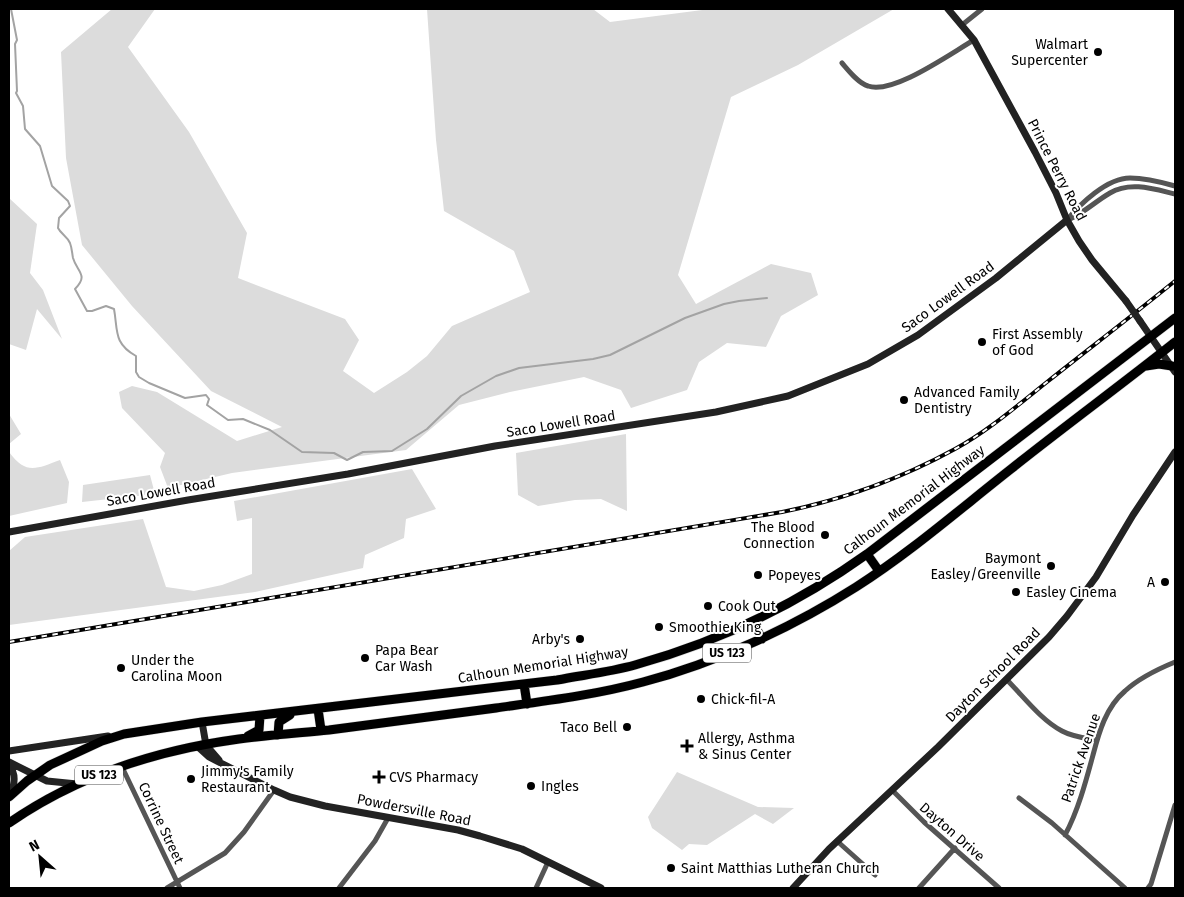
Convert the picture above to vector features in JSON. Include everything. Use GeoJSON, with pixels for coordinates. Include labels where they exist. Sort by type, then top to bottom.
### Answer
{"type":"FeatureCollection","features":[{"type":"Feature","properties":{"kind":"highway","name":"Calhoun Memorial Highway"},"geometry":{"type":"LineString","coordinates":[[10,796],[50,765],[83,748],[124,734],[202,722],[557,680],[635,665],[678,652],[753,622],[840,574],[1175,318]]}},
{"type":"Feature","properties":{"kind":"highway","name":"US 123"},"geometry":{"type":"LineString","coordinates":[[9,823],[78,784],[122,766],[162,755],[244,739],[418,719],[527,704],[644,682],[697,665],[762,638],[847,592],[879,571],[1175,342]]}},
{"type":"Feature","properties":{"kind":"highway"},"geometry":{"type":"LineString","coordinates":[[1144,367],[1159,364],[1174,369]]}},
{"type":"Feature","properties":{"kind":"highway"},"geometry":{"type":"LineString","coordinates":[[867,554],[879,571]]}},
{"type":"Feature","properties":{"kind":"highway"},"geometry":{"type":"LineString","coordinates":[[753,622],[762,638]]}},
{"type":"Feature","properties":{"kind":"highway"},"geometry":{"type":"LineString","coordinates":[[524,684],[527,704]]}},
{"type":"Feature","properties":{"kind":"highway"},"geometry":{"type":"LineString","coordinates":[[318,709],[322,730]]}},
{"type":"Feature","properties":{"kind":"highway"},"geometry":{"type":"LineString","coordinates":[[278,735],[279,722],[300,711]]}},
{"type":"Feature","properties":{"kind":"highway"},"geometry":{"type":"LineString","coordinates":[[244,739],[260,730],[260,716]]}},
{"type":"Feature","properties":{"kind":"street","name":"Prince Perry Road"},"geometry":{"type":"LineString","coordinates":[[948,9],[974,40],[1035,152],[1068,220],[1092,260],[1126,301],[1174,369]]}},
{"type":"Feature","properties":{"kind":"street"},"geometry":{"type":"LineString","coordinates":[[962,25],[982,9]]}},
{"type":"Feature","properties":{"kind":"street"},"geometry":{"type":"LineString","coordinates":[[842,63],[862,83],[868,86],[891,86],[917,74],[974,40]]}},
{"type":"Feature","properties":{"kind":"street"},"geometry":{"type":"LineString","coordinates":[[1068,220],[1079,205],[1117,180],[1130,178],[1158,181],[1175,186]]}},
{"type":"Feature","properties":{"kind":"street"},"geometry":{"type":"LineString","coordinates":[[1068,220],[1110,193],[1124,188],[1143,187],[1175,194]]}},
{"type":"Feature","properties":{"kind":"street","name":"Saco Lowell Road"},"geometry":{"type":"LineString","coordinates":[[9,532],[226,493],[348,474],[495,446],[716,412],[788,396],[868,364],[918,335],[980,291],[1068,220]]}},
{"type":"Feature","properties":{"kind":"street","name":"Dayton School Road"},"geometry":{"type":"LineString","coordinates":[[793,888],[837,841],[1050,637],[1081,598],[1175,452]]}},
{"type":"Feature","properties":{"kind":"street","name":"Patrick Avenue"},"geometry":{"type":"LineString","coordinates":[[1065,835],[1074,815],[1096,740],[1105,718],[1124,692],[1136,682],[1175,662]]}},
{"type":"Feature","properties":{"kind":"street"},"geometry":{"type":"LineString","coordinates":[[1007,680],[1041,715],[1061,730],[1070,735],[1096,740]]}},
{"type":"Feature","properties":{"kind":"street"},"geometry":{"type":"LineString","coordinates":[[202,722],[202,746]]}},
{"type":"Feature","properties":{"kind":"street"},"geometry":{"type":"LineString","coordinates":[[9,751],[124,734]]}},
{"type":"Feature","properties":{"kind":"street","name":"Powdersville Road"},"geometry":{"type":"LineString","coordinates":[[202,746],[210,757],[290,797],[325,806],[458,830],[480,836],[522,849],[601,888]]}},
{"type":"Feature","properties":{"kind":"street"},"geometry":{"type":"LineString","coordinates":[[9,764],[53,782],[78,784]]}},
{"type":"Feature","properties":{"kind":"street"},"geometry":{"type":"LineString","coordinates":[[9,764],[15,781],[10,796]]}},
{"type":"Feature","properties":{"kind":"street","name":"Corrine Street"},"geometry":{"type":"LineString","coordinates":[[122,766],[178,885]]}},
{"type":"Feature","properties":{"kind":"street"},"geometry":{"type":"LineString","coordinates":[[167,888],[178,885],[225,853],[274,790]]}},
{"type":"Feature","properties":{"kind":"street","name":"Dayton Drive"},"geometry":{"type":"LineString","coordinates":[[892,790],[907,807],[1000,888]]}},
{"type":"Feature","properties":{"kind":"street"},"geometry":{"type":"LineString","coordinates":[[1019,798],[1065,835],[1125,888]]}},
{"type":"Feature","properties":{"kind":"street"},"geometry":{"type":"LineString","coordinates":[[1148,888],[1151,884],[1175,805]]}},
{"type":"Feature","properties":{"kind":"street"},"geometry":{"type":"LineString","coordinates":[[339,888],[375,841],[388,818]]}},
{"type":"Feature","properties":{"kind":"street"},"geometry":{"type":"LineString","coordinates":[[837,841],[875,875]]}},
{"type":"Feature","properties":{"kind":"street"},"geometry":{"type":"LineString","coordinates":[[919,888],[954,848]]}},
{"type":"Feature","properties":{"kind":"street"},"geometry":{"type":"LineString","coordinates":[[536,888],[548,862]]}},
{"type":"Feature","properties":{"kind":"shaded area"},"geometry":{"type":"Polygon","coordinates":[[[112,9],[155,9],[128,47],[189,132],[247,233],[238,278],[345,319],[359,340],[343,371],[374,393],[407,372],[427,356],[452,326],[530,292],[514,251],[444,211],[436,140],[427,9],[593,9],[610,22],[710,9],[894,9],[798,65],[731,97],[678,275],[696,304],[771,264],[811,273],[818,295],[781,316],[766,347],[727,343],[699,362],[687,390],[631,408],[621,390],[584,377],[510,392],[459,405],[406,450],[232,473],[168,488],[160,467],[165,453],[122,408],[119,392],[132,386],[157,392],[237,441],[282,427],[211,391],[132,306],[82,245],[66,158],[61,52],[112,9]]]}},
{"type":"Feature","properties":{"kind":"shaded area"},"geometry":{"type":"Polygon","coordinates":[[[9,198],[37,224],[30,273],[43,290],[62,339],[37,309],[26,350],[9,344],[9,198]]]}},
{"type":"Feature","properties":{"kind":"shaded area"},"geometry":{"type":"Polygon","coordinates":[[[9,414],[21,434],[9,444],[9,414]]]}},
{"type":"Feature","properties":{"kind":"shaded area"},"geometry":{"type":"Polygon","coordinates":[[[626,434],[627,511],[601,499],[575,500],[538,506],[518,495],[516,453],[626,434]]]}},
{"type":"Feature","properties":{"kind":"shaded area"},"geometry":{"type":"Polygon","coordinates":[[[9,452],[21,464],[32,468],[60,460],[69,482],[67,503],[9,516],[9,452]]]}},
{"type":"Feature","properties":{"kind":"shaded area"},"geometry":{"type":"Polygon","coordinates":[[[412,469],[436,509],[406,519],[404,538],[365,555],[363,568],[255,592],[9,625],[9,551],[25,537],[143,519],[166,587],[194,591],[222,585],[252,574],[252,518],[237,521],[234,501],[412,469]]]}},
{"type":"Feature","properties":{"kind":"shaded area"},"geometry":{"type":"Polygon","coordinates":[[[150,475],[155,494],[82,502],[83,485],[150,475]]]}},
{"type":"Feature","properties":{"kind":"shaded area"},"geometry":{"type":"Polygon","coordinates":[[[677,772],[758,807],[794,808],[773,824],[755,814],[707,845],[689,844],[682,850],[652,828],[648,817],[677,772]]]}},
{"type":"Feature","properties":{"kind":"waterway"},"geometry":{"type":"LineString","coordinates":[[11,9],[17,40],[15,44],[16,93],[23,106],[25,129],[40,146],[52,186],[68,201],[70,206],[59,218],[58,228],[70,243],[73,258],[81,274],[81,280],[75,289],[87,311],[106,306],[114,309],[118,336],[123,346],[136,356],[136,372],[139,377],[185,398],[206,395],[209,399],[207,405],[228,420],[243,419],[270,430],[302,452],[334,453],[347,460],[363,452],[392,451],[427,429],[461,396],[496,376],[519,368],[593,359],[610,355],[685,318],[724,304],[767,298]]}},
{"type":"Feature","properties":{"kind":"railway"},"geometry":{"type":"LineString","coordinates":[[9,642],[782,512],[827,501],[893,479],[935,460],[979,434],[1014,409],[1175,281]]}},
{"type":"Feature","properties":{"kind":"place","name":"Walmart Supercenter"},"geometry":{"type":"Point","coordinates":[1098,52]}},
{"type":"Feature","properties":{"kind":"place","name":"First Assembly of God"},"geometry":{"type":"Point","coordinates":[982,342]}},
{"type":"Feature","properties":{"kind":"place","name":"Advanced Family Dentistry"},"geometry":{"type":"Point","coordinates":[904,400]}},
{"type":"Feature","properties":{"kind":"place","name":"The Blood Connection"},"geometry":{"type":"Point","coordinates":[825,535]}},
{"type":"Feature","properties":{"kind":"place","name":"Baymont Easley/Greenville"},"geometry":{"type":"Point","coordinates":[1051,566]}},
{"type":"Feature","properties":{"kind":"place","name":"Popeyes"},"geometry":{"type":"Point","coordinates":[758,575]}},
{"type":"Feature","properties":{"kind":"place","name":"A"},"geometry":{"type":"Point","coordinates":[1165,582]}},
{"type":"Feature","properties":{"kind":"place","name":"Easley Cinema"},"geometry":{"type":"Point","coordinates":[1016,592]}},
{"type":"Feature","properties":{"kind":"place","name":"Cook Out"},"geometry":{"type":"Point","coordinates":[708,606]}},
{"type":"Feature","properties":{"kind":"place","name":"Smoothie King"},"geometry":{"type":"Point","coordinates":[659,627]}},
{"type":"Feature","properties":{"kind":"place","name":"Arby's"},"geometry":{"type":"Point","coordinates":[580,639]}},
{"type":"Feature","properties":{"kind":"place","name":"Papa Bear Car Wash"},"geometry":{"type":"Point","coordinates":[365,658]}},
{"type":"Feature","properties":{"kind":"place","name":"Under the Carolina Moon"},"geometry":{"type":"Point","coordinates":[121,668]}},
{"type":"Feature","properties":{"kind":"place","name":"Chick-fil-A"},"geometry":{"type":"Point","coordinates":[701,699]}},
{"type":"Feature","properties":{"kind":"place","name":"Taco Bell"},"geometry":{"type":"Point","coordinates":[627,727]}},
{"type":"Feature","properties":{"kind":"place","name":"Allergy, Asthma & Sinus Center"},"geometry":{"type":"Point","coordinates":[687,746]}},
{"type":"Feature","properties":{"kind":"place","name":"CVS Pharmacy"},"geometry":{"type":"Point","coordinates":[379,777]}},
{"type":"Feature","properties":{"kind":"place","name":"Jimmy's Family Restaurant"},"geometry":{"type":"Point","coordinates":[191,779]}},
{"type":"Feature","properties":{"kind":"place","name":"Ingles"},"geometry":{"type":"Point","coordinates":[531,786]}},
{"type":"Feature","properties":{"kind":"place","name":"Saint Matthias Lutheran Church"},"geometry":{"type":"Point","coordinates":[671,868]}}]}
